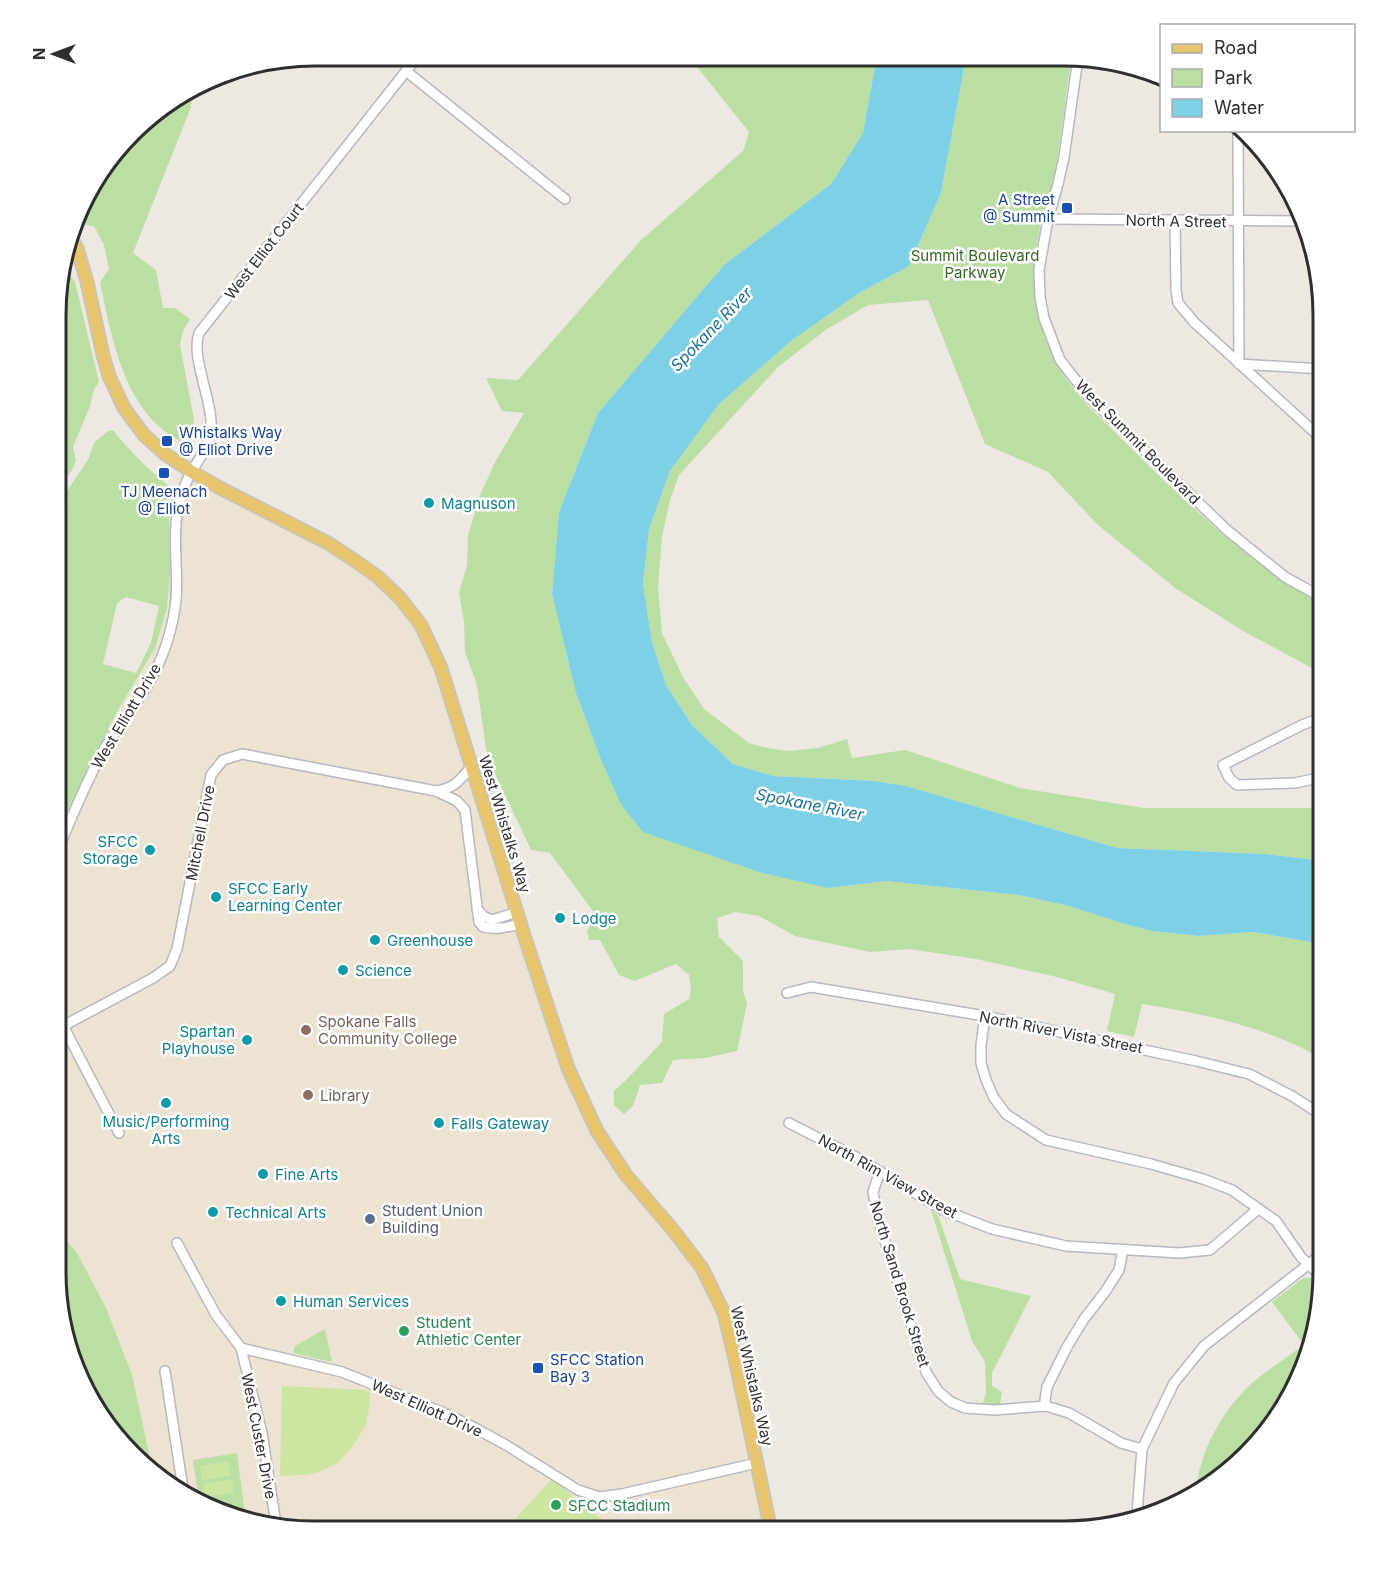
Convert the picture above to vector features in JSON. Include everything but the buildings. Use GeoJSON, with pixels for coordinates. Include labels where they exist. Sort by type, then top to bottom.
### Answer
{"type":"FeatureCollection","features":[{"type":"Feature","properties":{"kind":"main road","name":"West Whistalks Way"},"geometry":{"type":"LineString","coordinates":[[76,246],[87,282],[106,366],[118,396],[144,435],[165,454],[192,472],[328,543],[378,577],[400,598],[421,625],[441,668],[568,1068],[597,1131],[626,1175],[702,1268],[724,1313],[769,1521]]}},
{"type":"Feature","properties":{"kind":"street","name":"West Elliot Court"},"geometry":{"type":"LineString","coordinates":[[192,472],[207,444],[211,427],[197,347],[199,333],[410,66]]}},
{"type":"Feature","properties":{"kind":"street","name":"West Summit Boulevard"},"geometry":{"type":"LineString","coordinates":[[1077,67],[1064,157],[1048,219],[1039,270],[1040,297],[1044,318],[1060,360],[1072,378],[1089,396],[1227,530],[1285,577],[1313,592]]}},
{"type":"Feature","properties":{"kind":"street"},"geometry":{"type":"LineString","coordinates":[[406,71],[566,198]]}},
{"type":"Feature","properties":{"kind":"street"},"geometry":{"type":"LineString","coordinates":[[1238,137],[1239,364]]}},
{"type":"Feature","properties":{"kind":"street","name":"North A Street"},"geometry":{"type":"LineString","coordinates":[[1048,219],[1294,221]]}},
{"type":"Feature","properties":{"kind":"street"},"geometry":{"type":"LineString","coordinates":[[1175,220],[1175,276],[1178,303],[1195,323],[1313,431]]}},
{"type":"Feature","properties":{"kind":"street"},"geometry":{"type":"LineString","coordinates":[[1239,364],[1313,368]]}},
{"type":"Feature","properties":{"kind":"street","name":"West Elliott Drive"},"geometry":{"type":"LineString","coordinates":[[66,831],[100,757],[146,687],[165,649],[177,598],[177,513],[192,472]]}},
{"type":"Feature","properties":{"kind":"street"},"geometry":{"type":"LineString","coordinates":[[1313,721],[1223,765],[1229,778],[1237,785],[1294,783],[1313,779]]}},
{"type":"Feature","properties":{"kind":"street","name":"Mitchell Drive"},"geometry":{"type":"LineString","coordinates":[[66,1024],[153,978],[170,966],[177,949],[211,775],[223,760],[242,754],[436,791],[457,801],[465,810],[479,922],[483,927],[502,929],[519,918]]}},
{"type":"Feature","properties":{"kind":"street"},"geometry":{"type":"LineString","coordinates":[[436,791],[447,789],[457,783],[472,766]]}},
{"type":"Feature","properties":{"kind":"street","name":"North River Vista Street"},"geometry":{"type":"LineString","coordinates":[[787,993],[811,987],[985,1016],[1123,1044],[1250,1074],[1292,1095],[1313,1109]]}},
{"type":"Feature","properties":{"kind":"street"},"geometry":{"type":"LineString","coordinates":[[985,1016],[981,1064],[994,1098],[1006,1114],[1046,1140],[1150,1164],[1232,1190],[1276,1221],[1301,1257],[1313,1269]]}},
{"type":"Feature","properties":{"kind":"street"},"geometry":{"type":"LineString","coordinates":[[66,1032],[119,1133]]}},
{"type":"Feature","properties":{"kind":"street","name":"North Rim View Street"},"geometry":{"type":"LineString","coordinates":[[789,1123],[856,1157],[943,1210],[992,1229],[1066,1246],[1179,1253],[1210,1250],[1258,1209]]}},
{"type":"Feature","properties":{"kind":"street","name":"North Sand Brook Street"},"geometry":{"type":"LineString","coordinates":[[880,1172],[873,1192],[878,1219],[926,1372],[938,1391],[951,1402],[965,1408],[994,1410],[1046,1406],[1069,1413],[1121,1443],[1142,1449]]}},
{"type":"Feature","properties":{"kind":"street"},"geometry":{"type":"LineString","coordinates":[[177,1243],[216,1315],[241,1347]]}},
{"type":"Feature","properties":{"kind":"street"},"geometry":{"type":"LineString","coordinates":[[1046,1406],[1047,1387],[1057,1366],[1076,1330],[1119,1270],[1123,1250]]}},
{"type":"Feature","properties":{"kind":"street"},"geometry":{"type":"LineString","coordinates":[[1137,1510],[1142,1449],[1173,1383],[1204,1346],[1313,1260]]}},
{"type":"Feature","properties":{"kind":"street","name":"West Elliott Drive"},"geometry":{"type":"LineString","coordinates":[[241,1347],[342,1372],[442,1412],[506,1445],[578,1490],[599,1497],[622,1494],[757,1462]]}},
{"type":"Feature","properties":{"kind":"street","name":"West Custer Drive"},"geometry":{"type":"LineString","coordinates":[[241,1347],[262,1433],[275,1518]]}},
{"type":"Feature","properties":{"kind":"street"},"geometry":{"type":"LineString","coordinates":[[165,1371],[182,1482]]}},
{"type":"Feature","properties":{"kind":"shaded area","name":"Spokane Falls Community College"},"geometry":{"type":"Polygon","coordinates":[[[186,473],[354,560],[421,625],[507,882],[597,1131],[673,1230],[724,1313],[769,1521],[315,1521],[283,1519],[235,1508],[191,1488],[151,1459],[119,1424],[67,1291],[66,813],[117,712],[155,648],[167,608],[170,573],[169,521],[176,479],[186,473]]]}},
{"type":"Feature","properties":{"kind":"green space"},"geometry":{"type":"Polygon","coordinates":[[[696,66],[875,66],[863,133],[831,184],[724,265],[598,413],[559,512],[552,594],[576,693],[601,760],[828,888],[886,881],[1019,895],[1069,906],[1152,931],[1199,936],[1253,932],[1313,943],[1313,1054],[1280,1038],[1235,1023],[1142,1004],[1134,1037],[1107,1031],[1115,994],[1057,977],[976,959],[909,949],[870,952],[795,936],[759,916],[735,912],[717,918],[719,937],[743,961],[743,990],[747,1004],[737,1051],[705,1058],[673,1060],[662,1083],[640,1085],[633,1106],[624,1114],[614,1105],[614,1091],[662,1042],[664,1014],[689,999],[691,989],[689,975],[676,964],[634,981],[619,975],[600,940],[589,940],[587,931],[596,915],[550,853],[531,850],[491,765],[486,749],[477,685],[465,652],[464,621],[459,593],[467,565],[468,535],[481,493],[495,462],[524,413],[502,411],[486,378],[518,380],[641,240],[743,151],[749,132],[696,66]]]}},
{"type":"Feature","properties":{"kind":"green space","name":"Summit Boulevard Parkway"},"geometry":{"type":"Polygon","coordinates":[[[964,66],[1070,66],[1056,167],[1035,258],[1036,304],[1049,347],[1072,387],[1088,406],[1171,487],[1259,563],[1313,599],[1313,669],[1245,632],[1175,588],[1097,524],[1048,472],[985,444],[928,300],[868,305],[827,329],[778,367],[679,475],[670,500],[662,537],[658,587],[662,633],[683,677],[704,709],[749,743],[767,748],[789,751],[818,748],[847,739],[852,758],[905,750],[1020,788],[1144,808],[1313,808],[1313,860],[1265,854],[1117,848],[906,786],[875,781],[773,776],[733,764],[692,725],[666,685],[652,642],[643,584],[649,529],[670,471],[719,404],[791,341],[859,293],[909,266],[941,193],[964,66]]]}},
{"type":"Feature","properties":{"kind":"green space"},"geometry":{"type":"Polygon","coordinates":[[[190,99],[191,107],[133,253],[156,270],[163,308],[175,308],[190,319],[183,331],[180,345],[194,419],[192,435],[185,443],[165,431],[148,415],[124,374],[110,328],[100,282],[109,269],[104,245],[94,226],[83,225],[108,177],[139,139],[190,99]]]}},
{"type":"Feature","properties":{"kind":"green space"},"geometry":{"type":"Polygon","coordinates":[[[70,275],[75,282],[99,382],[94,389],[90,406],[73,447],[76,460],[66,478],[66,315],[70,275]]]}},
{"type":"Feature","properties":{"kind":"green space"},"geometry":{"type":"Polygon","coordinates":[[[113,430],[142,462],[174,490],[169,521],[170,573],[167,608],[155,648],[117,712],[66,813],[66,492],[89,458],[94,443],[108,431],[113,430]],[[126,597],[117,603],[103,664],[136,673],[151,643],[159,606],[126,597]]]}},
{"type":"Feature","properties":{"kind":"green space"},"geometry":{"type":"Polygon","coordinates":[[[931,1210],[938,1215],[960,1279],[1031,1296],[992,1373],[992,1386],[1002,1392],[1000,1405],[982,1405],[986,1393],[985,1362],[972,1341],[931,1210]]]}},
{"type":"Feature","properties":{"kind":"green space"},"geometry":{"type":"Polygon","coordinates":[[[66,1240],[77,1253],[106,1308],[132,1375],[150,1458],[128,1436],[108,1410],[79,1352],[68,1304],[66,1240]]]}},
{"type":"Feature","properties":{"kind":"green space"},"geometry":{"type":"Polygon","coordinates":[[[1303,1278],[1313,1279],[1311,1304],[1303,1343],[1272,1302],[1303,1278]]]}},
{"type":"Feature","properties":{"kind":"green space"},"geometry":{"type":"Polygon","coordinates":[[[325,1329],[332,1362],[293,1353],[295,1346],[325,1329]]]}},
{"type":"Feature","properties":{"kind":"green space"},"geometry":{"type":"Polygon","coordinates":[[[1302,1347],[1280,1396],[1251,1436],[1228,1459],[1197,1482],[1206,1449],[1221,1421],[1240,1395],[1270,1369],[1302,1347]]]}},
{"type":"Feature","properties":{"kind":"green space"},"geometry":{"type":"Polygon","coordinates":[[[282,1386],[370,1390],[366,1425],[338,1463],[319,1472],[280,1476],[282,1386]]]}},
{"type":"Feature","properties":{"kind":"green space"},"geometry":{"type":"Polygon","coordinates":[[[237,1453],[244,1511],[198,1491],[193,1460],[237,1453]]]}},
{"type":"Feature","properties":{"kind":"green space"},"geometry":{"type":"Polygon","coordinates":[[[229,1462],[231,1476],[202,1480],[200,1466],[229,1462]]]}},
{"type":"Feature","properties":{"kind":"green space"},"geometry":{"type":"Polygon","coordinates":[[[232,1479],[234,1493],[208,1496],[204,1494],[203,1484],[232,1479]]]}},
{"type":"Feature","properties":{"kind":"green space","name":"SFCC Stadium"},"geometry":{"type":"Polygon","coordinates":[[[552,1479],[604,1521],[513,1521],[552,1479]]]}},
{"type":"Feature","properties":{"kind":"water","name":"Spokane River"},"geometry":{"type":"Polygon","coordinates":[[[875,66],[964,66],[941,193],[909,266],[859,293],[791,341],[719,404],[670,471],[649,529],[643,584],[652,642],[666,685],[692,725],[733,764],[773,776],[875,781],[906,786],[1117,848],[1265,854],[1313,860],[1313,943],[1253,932],[1199,936],[1152,931],[1069,906],[1019,895],[886,881],[828,888],[759,872],[643,832],[622,806],[601,760],[576,693],[552,594],[559,512],[598,413],[724,265],[831,184],[863,133],[875,66]]]}},
{"type":"Feature","properties":{"kind":"place","name":"A Street @ Summit"},"geometry":{"type":"Point","coordinates":[1067,208]}},
{"type":"Feature","properties":{"kind":"place","name":"Whistalks Way @ Elliot Drive"},"geometry":{"type":"Point","coordinates":[167,441]}},
{"type":"Feature","properties":{"kind":"place","name":"TJ Meenach @ Elliot"},"geometry":{"type":"Point","coordinates":[164,473]}},
{"type":"Feature","properties":{"kind":"place","name":"Magnuson"},"geometry":{"type":"Point","coordinates":[429,503]}},
{"type":"Feature","properties":{"kind":"place","name":"SFCC Storage"},"geometry":{"type":"Point","coordinates":[150,850]}},
{"type":"Feature","properties":{"kind":"place","name":"SFCC Early Learning Center"},"geometry":{"type":"Point","coordinates":[216,897]}},
{"type":"Feature","properties":{"kind":"place","name":"Lodge"},"geometry":{"type":"Point","coordinates":[560,918]}},
{"type":"Feature","properties":{"kind":"place","name":"Greenhouse"},"geometry":{"type":"Point","coordinates":[375,940]}},
{"type":"Feature","properties":{"kind":"place","name":"Science"},"geometry":{"type":"Point","coordinates":[343,970]}},
{"type":"Feature","properties":{"kind":"place","name":"Spokane Falls Community College"},"geometry":{"type":"Point","coordinates":[306,1030]}},
{"type":"Feature","properties":{"kind":"place","name":"Spartan Playhouse"},"geometry":{"type":"Point","coordinates":[247,1040]}},
{"type":"Feature","properties":{"kind":"place","name":"Library"},"geometry":{"type":"Point","coordinates":[308,1095]}},
{"type":"Feature","properties":{"kind":"place","name":"Music/Performing Arts"},"geometry":{"type":"Point","coordinates":[166,1103]}},
{"type":"Feature","properties":{"kind":"place","name":"Falls Gateway"},"geometry":{"type":"Point","coordinates":[439,1123]}},
{"type":"Feature","properties":{"kind":"place","name":"Fine Arts"},"geometry":{"type":"Point","coordinates":[263,1174]}},
{"type":"Feature","properties":{"kind":"place","name":"Technical Arts"},"geometry":{"type":"Point","coordinates":[213,1212]}},
{"type":"Feature","properties":{"kind":"place","name":"Student Union Building"},"geometry":{"type":"Point","coordinates":[370,1219]}},
{"type":"Feature","properties":{"kind":"place","name":"Human Services"},"geometry":{"type":"Point","coordinates":[281,1301]}},
{"type":"Feature","properties":{"kind":"place","name":"Student Athletic Center"},"geometry":{"type":"Point","coordinates":[404,1331]}},
{"type":"Feature","properties":{"kind":"place","name":"SFCC Station Bay 3"},"geometry":{"type":"Point","coordinates":[538,1368]}},
{"type":"Feature","properties":{"kind":"place","name":"SFCC Stadium"},"geometry":{"type":"Point","coordinates":[556,1505]}}]}
